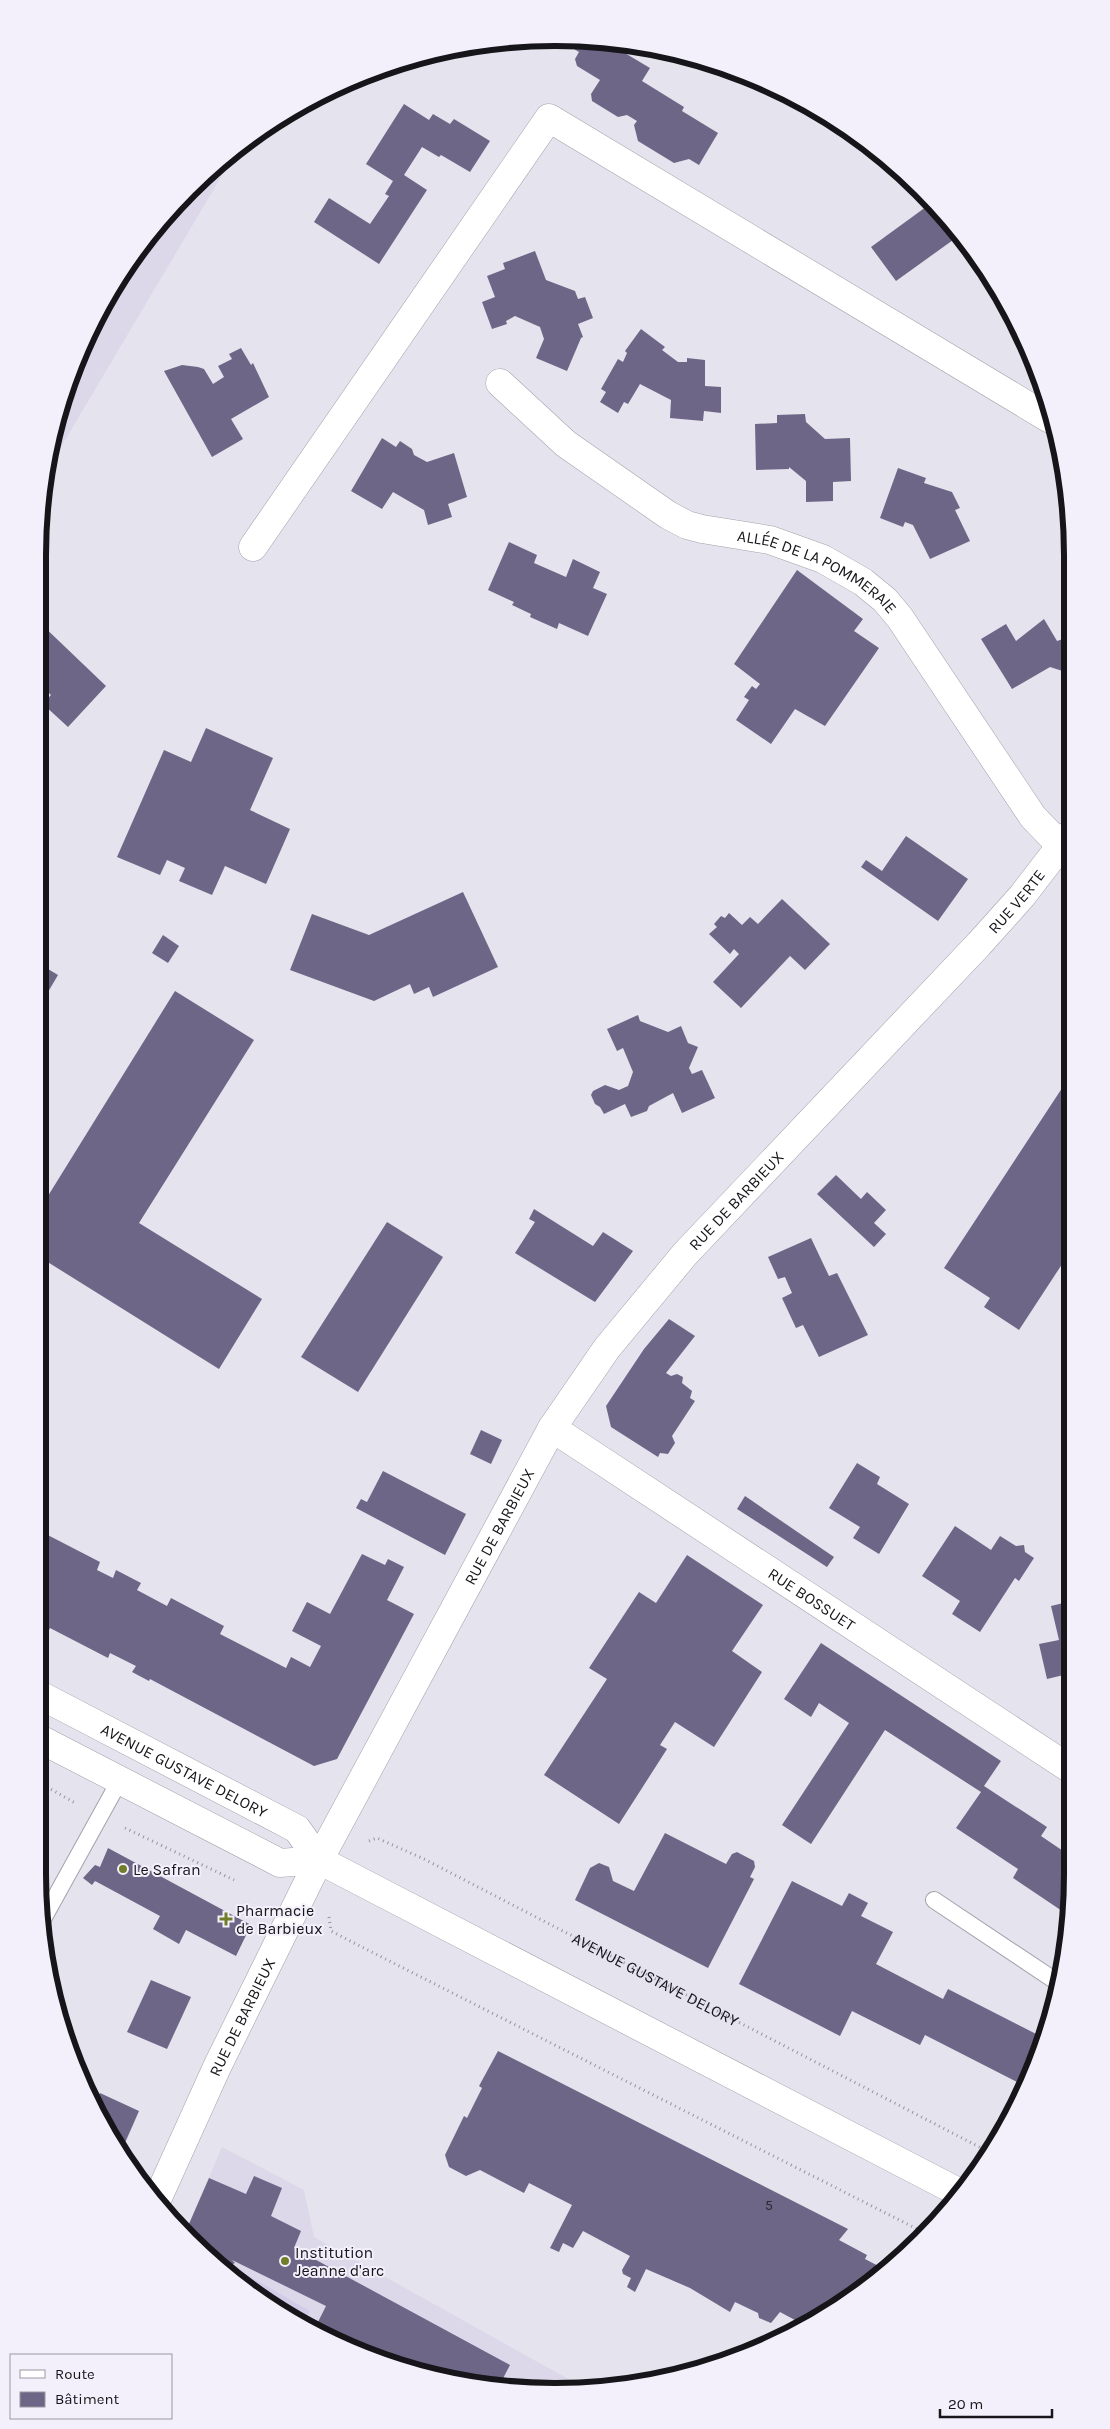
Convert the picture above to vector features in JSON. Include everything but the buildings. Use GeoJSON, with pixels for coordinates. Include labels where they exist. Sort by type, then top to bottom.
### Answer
{"type":"FeatureCollection","features":[{"type":"Feature","properties":{"kind":"street"},"geometry":{"type":"LineString","coordinates":[[253,547],[549,118],[1044,415]]}},
{"type":"Feature","properties":{"kind":"street","name":"ALLÉE DE LA POMMERAIE"},"geometry":{"type":"LineString","coordinates":[[500,383],[566,444],[668,515],[687,525],[702,529],[753,536],[802,550],[863,582],[885,600],[900,618],[1033,817],[1064,839]]}},
{"type":"Feature","properties":{"kind":"street","name":"RUE VERTE"},"geometry":{"type":"LineString","coordinates":[[979,944],[1022,896],[1064,841]]}},
{"type":"Feature","properties":{"kind":"street","name":"RUE DE BARBIEUX"},"geometry":{"type":"LineString","coordinates":[[160,2194],[217,2067],[319,1860],[552,1428],[607,1348],[685,1254],[979,944]]}},
{"type":"Feature","properties":{"kind":"street","name":"RUE BOSSUET"},"geometry":{"type":"LineString","coordinates":[[552,1428],[1064,1765]]}},
{"type":"Feature","properties":{"kind":"street","name":"AVENUE GUSTAVE DELORY"},"geometry":{"type":"LineString","coordinates":[[46,1698],[297,1829],[319,1860],[954,2190]]}},
{"type":"Feature","properties":{"kind":"street"},"geometry":{"type":"LineString","coordinates":[[46,1742],[280,1863],[319,1860]]}},
{"type":"Feature","properties":{"kind":"lane"},"geometry":{"type":"LineString","coordinates":[[47,1911],[120,1780]]}},
{"type":"Feature","properties":{"kind":"lane"},"geometry":{"type":"LineString","coordinates":[[934,1900],[1053,1979]]}},
{"type":"Feature","properties":{"kind":"path","name":"AVENUE GUSTAVE DELORY"},"geometry":{"type":"LineString","coordinates":[[319,1860],[377,1838],[424,1859],[983,2149]]}},
{"type":"Feature","properties":{"kind":"path"},"geometry":{"type":"LineString","coordinates":[[328,1913],[332,1931],[363,1948],[919,2230]]}},
{"type":"Feature","properties":{"kind":"shaded area"},"geometry":{"type":"Polygon","coordinates":[[[227,167],[56,455],[73,391],[85,360],[114,301],[151,245],[195,195],[227,167]]]}},
{"type":"Feature","properties":{"kind":"shaded area","name":"Institution Jeanne d'arc"},"geometry":{"type":"Polygon","coordinates":[[[222,2147],[304,2190],[314,2237],[574,2382],[522,2382],[456,2373],[391,2356],[360,2344],[301,2315],[272,2297],[245,2278],[188,2226],[222,2147]]]}},
{"type":"Feature","properties":{"kind":"shaded area"},"geometry":{"type":"Polygon","coordinates":[[[236,2270],[310,2311],[306,2318],[272,2297],[236,2270]]]}},
{"type":"Feature","properties":{"kind":"place","name":"Le Safran"},"geometry":{"type":"Point","coordinates":[123,1869]}},
{"type":"Feature","properties":{"kind":"place","name":"Pharmacie de Barbieux"},"geometry":{"type":"Point","coordinates":[226,1919]}},
{"type":"Feature","properties":{"kind":"place","name":"Institution Jeanne d'arc"},"geometry":{"type":"Point","coordinates":[285,2261]}}]}
